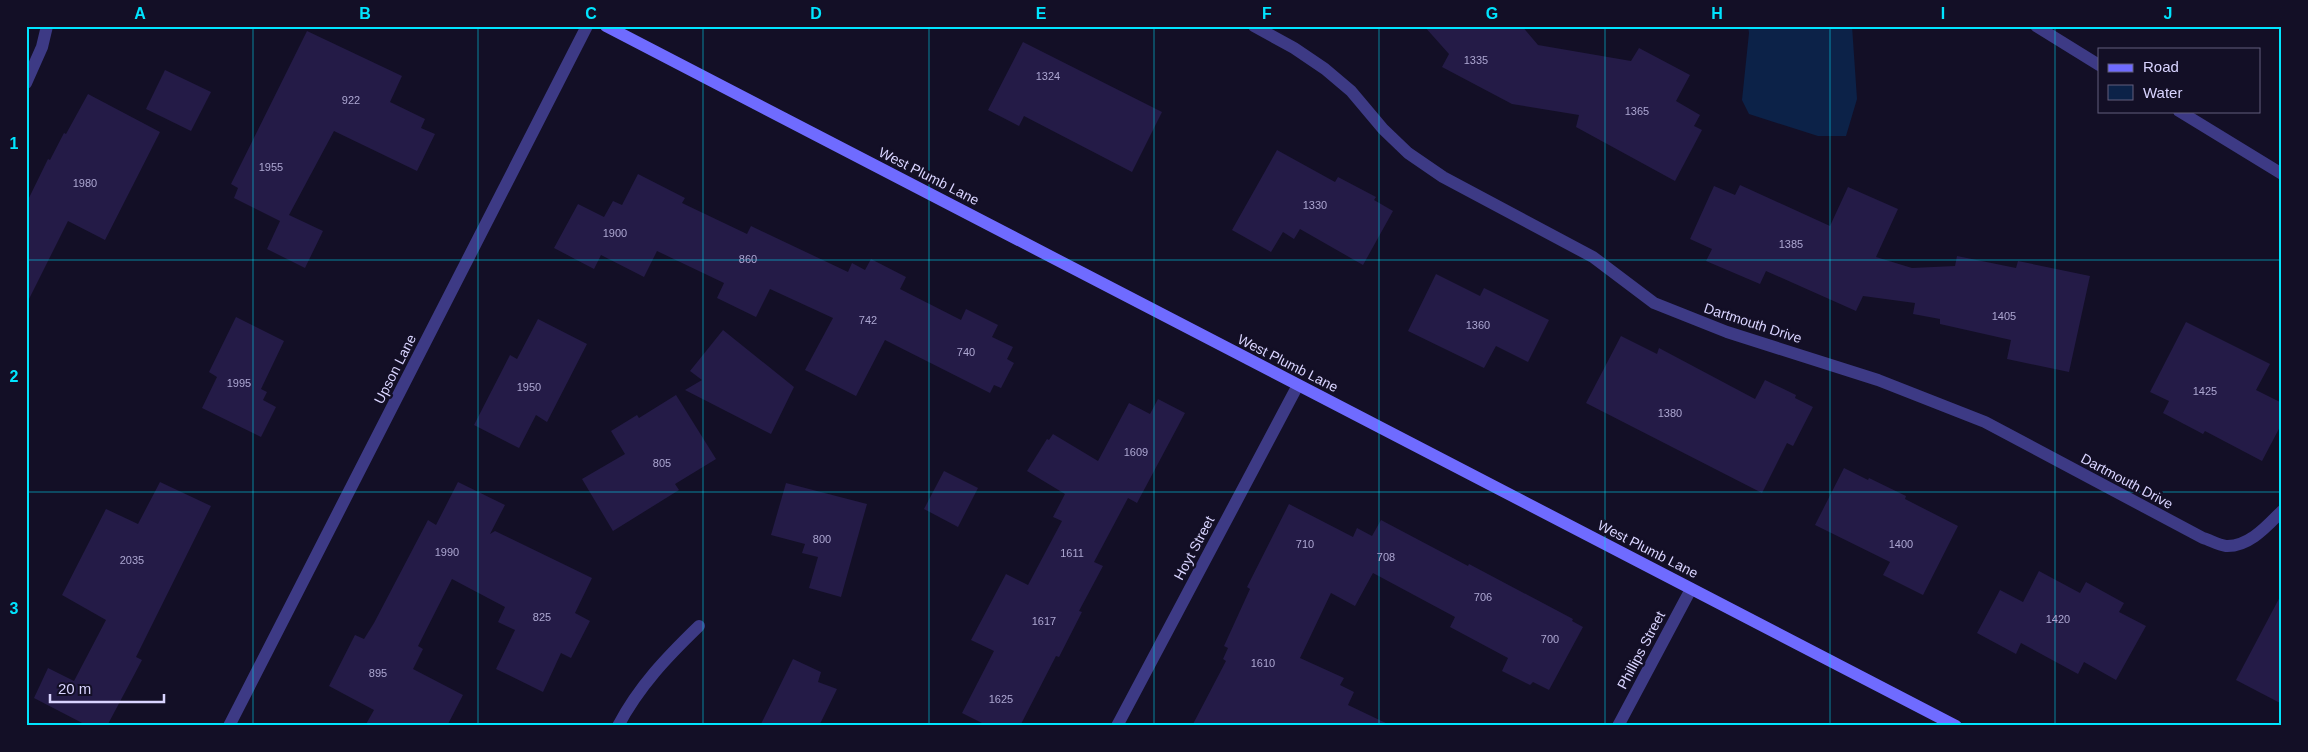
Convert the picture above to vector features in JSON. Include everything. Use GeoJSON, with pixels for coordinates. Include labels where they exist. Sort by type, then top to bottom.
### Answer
{"type":"FeatureCollection","features":[{"type":"Feature","properties":{"kind":"main road","name":"West Plumb Lane"},"geometry":{"type":"LineString","coordinates":[[606,26],[1956,726]]}},
{"type":"Feature","properties":{"kind":"street"},"geometry":{"type":"LineString","coordinates":[[26,83],[42,47],[47,26]]}},
{"type":"Feature","properties":{"kind":"street","name":"Upson Lane"},"geometry":{"type":"LineString","coordinates":[[229,726],[587,26]]}},
{"type":"Feature","properties":{"kind":"street","name":"Dartmouth Drive"},"geometry":{"type":"LineString","coordinates":[[1254,26],[1294,48],[1326,69],[1351,91],[1383,129],[1408,153],[1443,177],[1592,257],[1654,303],[1728,332],[1878,380],[1985,422],[2203,538],[2225,546],[2246,542],[2262,531],[2282,511]]}},
{"type":"Feature","properties":{"kind":"street"},"geometry":{"type":"LineString","coordinates":[[2036,26],[2098,64]]}},
{"type":"Feature","properties":{"kind":"street"},"geometry":{"type":"LineString","coordinates":[[2180,112],[2282,174]]}},
{"type":"Feature","properties":{"kind":"street","name":"Hoyt Street"},"geometry":{"type":"LineString","coordinates":[[1117,726],[1298,385]]}},
{"type":"Feature","properties":{"kind":"street","name":"Phillips Street"},"geometry":{"type":"LineString","coordinates":[[1618,726],[1691,589]]}},
{"type":"Feature","properties":{"kind":"street"},"geometry":{"type":"LineString","coordinates":[[618,726],[627,710],[660,664],[699,626]]}},
{"type":"Feature","properties":{"kind":"water"},"geometry":{"type":"Polygon","coordinates":[[[1748,26],[1852,26],[1857,99],[1846,136],[1818,136],[1749,114],[1742,100],[1749,33],[1748,26]]]}},
{"type":"Feature","properties":{"kind":"building"},"geometry":{"type":"Polygon","coordinates":[[[1424,26],[1522,26],[1538,45],[1631,61],[1639,48],[1690,75],[1676,101],[1700,115],[1694,126],[1702,130],[1675,181],[1576,127],[1579,115],[1512,104],[1442,67],[1449,54],[1424,26]]]}},
{"type":"Feature","properties":{"kind":"building"},"geometry":{"type":"Polygon","coordinates":[[[307,31],[402,76],[390,102],[425,119],[421,128],[435,134],[417,171],[334,131],[289,215],[323,231],[305,268],[267,249],[280,221],[234,198],[238,188],[231,184],[307,31]]]}},
{"type":"Feature","properties":{"kind":"building"},"geometry":{"type":"Polygon","coordinates":[[[1023,42],[1162,112],[1132,172],[1024,116],[1019,126],[988,110],[1023,42]]]}},
{"type":"Feature","properties":{"kind":"building"},"geometry":{"type":"Polygon","coordinates":[[[165,70],[211,92],[191,131],[146,109],[165,70]]]}},
{"type":"Feature","properties":{"kind":"building"},"geometry":{"type":"Polygon","coordinates":[[[88,94],[160,132],[105,240],[68,221],[26,305],[26,204],[48,159],[50,160],[64,133],[66,134],[88,94]]]}},
{"type":"Feature","properties":{"kind":"building"},"geometry":{"type":"Polygon","coordinates":[[[1277,150],[1335,182],[1338,177],[1376,197],[1374,200],[1393,211],[1363,265],[1300,229],[1294,239],[1283,232],[1271,252],[1232,230],[1277,150]]]}},
{"type":"Feature","properties":{"kind":"building"},"geometry":{"type":"Polygon","coordinates":[[[638,174],[685,198],[682,203],[747,234],[751,226],[848,272],[852,263],[865,270],[871,259],[906,277],[900,289],[961,320],[966,309],[998,325],[992,337],[1013,347],[1007,359],[1014,363],[1001,388],[994,385],[990,393],[885,340],[856,396],[805,370],[833,318],[770,289],[756,317],[717,298],[724,283],[657,251],[644,277],[601,255],[594,269],[554,248],[578,204],[604,217],[613,201],[622,205],[638,174]]]}},
{"type":"Feature","properties":{"kind":"building"},"geometry":{"type":"Polygon","coordinates":[[[1740,185],[1830,226],[1848,187],[1898,209],[1876,257],[1912,268],[1955,266],[1957,256],[2016,268],[2018,261],[2090,276],[2069,372],[2007,359],[2011,340],[1940,324],[1940,319],[1913,314],[1915,303],[1863,296],[1856,311],[1766,271],[1760,284],[1706,261],[1712,249],[1690,239],[1714,186],[1735,195],[1740,185]]]}},
{"type":"Feature","properties":{"kind":"building"},"geometry":{"type":"Polygon","coordinates":[[[1436,274],[1480,296],[1484,288],[1549,320],[1528,362],[1496,346],[1484,368],[1408,331],[1436,274]]]}},
{"type":"Feature","properties":{"kind":"building"},"geometry":{"type":"Polygon","coordinates":[[[236,317],[284,341],[261,389],[267,392],[263,400],[276,407],[261,437],[202,408],[217,377],[209,372],[236,317]]]}},
{"type":"Feature","properties":{"kind":"building"},"geometry":{"type":"Polygon","coordinates":[[[538,319],[587,344],[547,422],[536,415],[519,448],[474,425],[510,355],[517,359],[538,319]]]}},
{"type":"Feature","properties":{"kind":"building"},"geometry":{"type":"Polygon","coordinates":[[[2186,322],[2270,364],[2256,390],[2282,403],[2282,423],[2262,461],[2205,431],[2203,434],[2163,413],[2169,401],[2150,392],[2186,322]]]}},
{"type":"Feature","properties":{"kind":"building"},"geometry":{"type":"Polygon","coordinates":[[[723,330],[794,387],[771,434],[685,390],[702,380],[690,371],[723,330]]]}},
{"type":"Feature","properties":{"kind":"building"},"geometry":{"type":"Polygon","coordinates":[[[1621,336],[1657,354],[1659,348],[1755,399],[1765,380],[1796,395],[1795,398],[1813,407],[1793,446],[1787,443],[1762,493],[1586,403],[1621,336]]]}},
{"type":"Feature","properties":{"kind":"building"},"geometry":{"type":"Polygon","coordinates":[[[676,395],[716,459],[675,484],[679,490],[613,531],[582,479],[625,454],[611,431],[637,415],[639,418],[676,395]]]}},
{"type":"Feature","properties":{"kind":"building"},"geometry":{"type":"Polygon","coordinates":[[[1158,399],[1185,413],[1137,503],[1128,498],[1094,562],[1103,566],[1079,611],[1082,612],[1059,657],[1056,656],[1020,726],[988,726],[962,713],[994,651],[971,640],[1006,574],[1028,585],[1062,521],[1053,517],[1065,494],[1027,471],[1047,439],[1049,440],[1053,434],[1098,461],[1129,403],[1150,414],[1158,399]]]}},
{"type":"Feature","properties":{"kind":"building"},"geometry":{"type":"Polygon","coordinates":[[[1844,468],[1906,496],[1905,499],[1958,526],[1923,595],[1883,575],[1890,562],[1815,525],[1844,468]]]}},
{"type":"Feature","properties":{"kind":"building"},"geometry":{"type":"Polygon","coordinates":[[[944,471],[978,488],[958,527],[924,509],[944,471]]]}},
{"type":"Feature","properties":{"kind":"building"},"geometry":{"type":"Polygon","coordinates":[[[160,482],[211,506],[136,657],[142,660],[107,726],[88,726],[34,698],[48,668],[74,681],[106,620],[62,595],[106,509],[138,524],[160,482]]]}},
{"type":"Feature","properties":{"kind":"building"},"geometry":{"type":"Polygon","coordinates":[[[458,482],[505,505],[490,534],[495,531],[592,578],[575,613],[590,621],[571,658],[561,653],[543,692],[496,669],[515,630],[498,622],[505,607],[452,579],[418,646],[423,649],[413,669],[463,695],[447,726],[365,726],[374,710],[329,686],[355,635],[364,639],[428,520],[436,525],[458,482]]]}},
{"type":"Feature","properties":{"kind":"building"},"geometry":{"type":"Polygon","coordinates":[[[786,483],[867,504],[841,597],[809,588],[818,557],[802,553],[805,544],[771,535],[786,483]]]}},
{"type":"Feature","properties":{"kind":"building"},"geometry":{"type":"Polygon","coordinates":[[[1289,504],[1353,537],[1357,528],[1372,536],[1381,520],[1573,619],[1572,621],[1583,627],[1549,690],[1533,682],[1530,685],[1502,671],[1508,658],[1450,627],[1455,617],[1373,573],[1355,606],[1331,593],[1300,658],[1344,678],[1340,685],[1354,692],[1348,705],[1392,726],[1192,726],[1226,661],[1223,659],[1228,648],[1224,646],[1250,589],[1247,587],[1289,504]]]}},
{"type":"Feature","properties":{"kind":"building"},"geometry":{"type":"Polygon","coordinates":[[[2039,571],[2080,593],[2086,582],[2124,603],[2119,612],[2146,626],[2116,680],[2084,662],[2078,674],[2021,643],[2016,654],[1977,633],[2000,590],[2023,602],[2039,571]]]}},
{"type":"Feature","properties":{"kind":"building"},"geometry":{"type":"Polygon","coordinates":[[[2282,593],[2282,704],[2236,680],[2282,593]]]}},
{"type":"Feature","properties":{"kind":"building"},"geometry":{"type":"Polygon","coordinates":[[[793,659],[821,672],[818,682],[837,689],[819,726],[760,726],[793,659]]]}}]}
